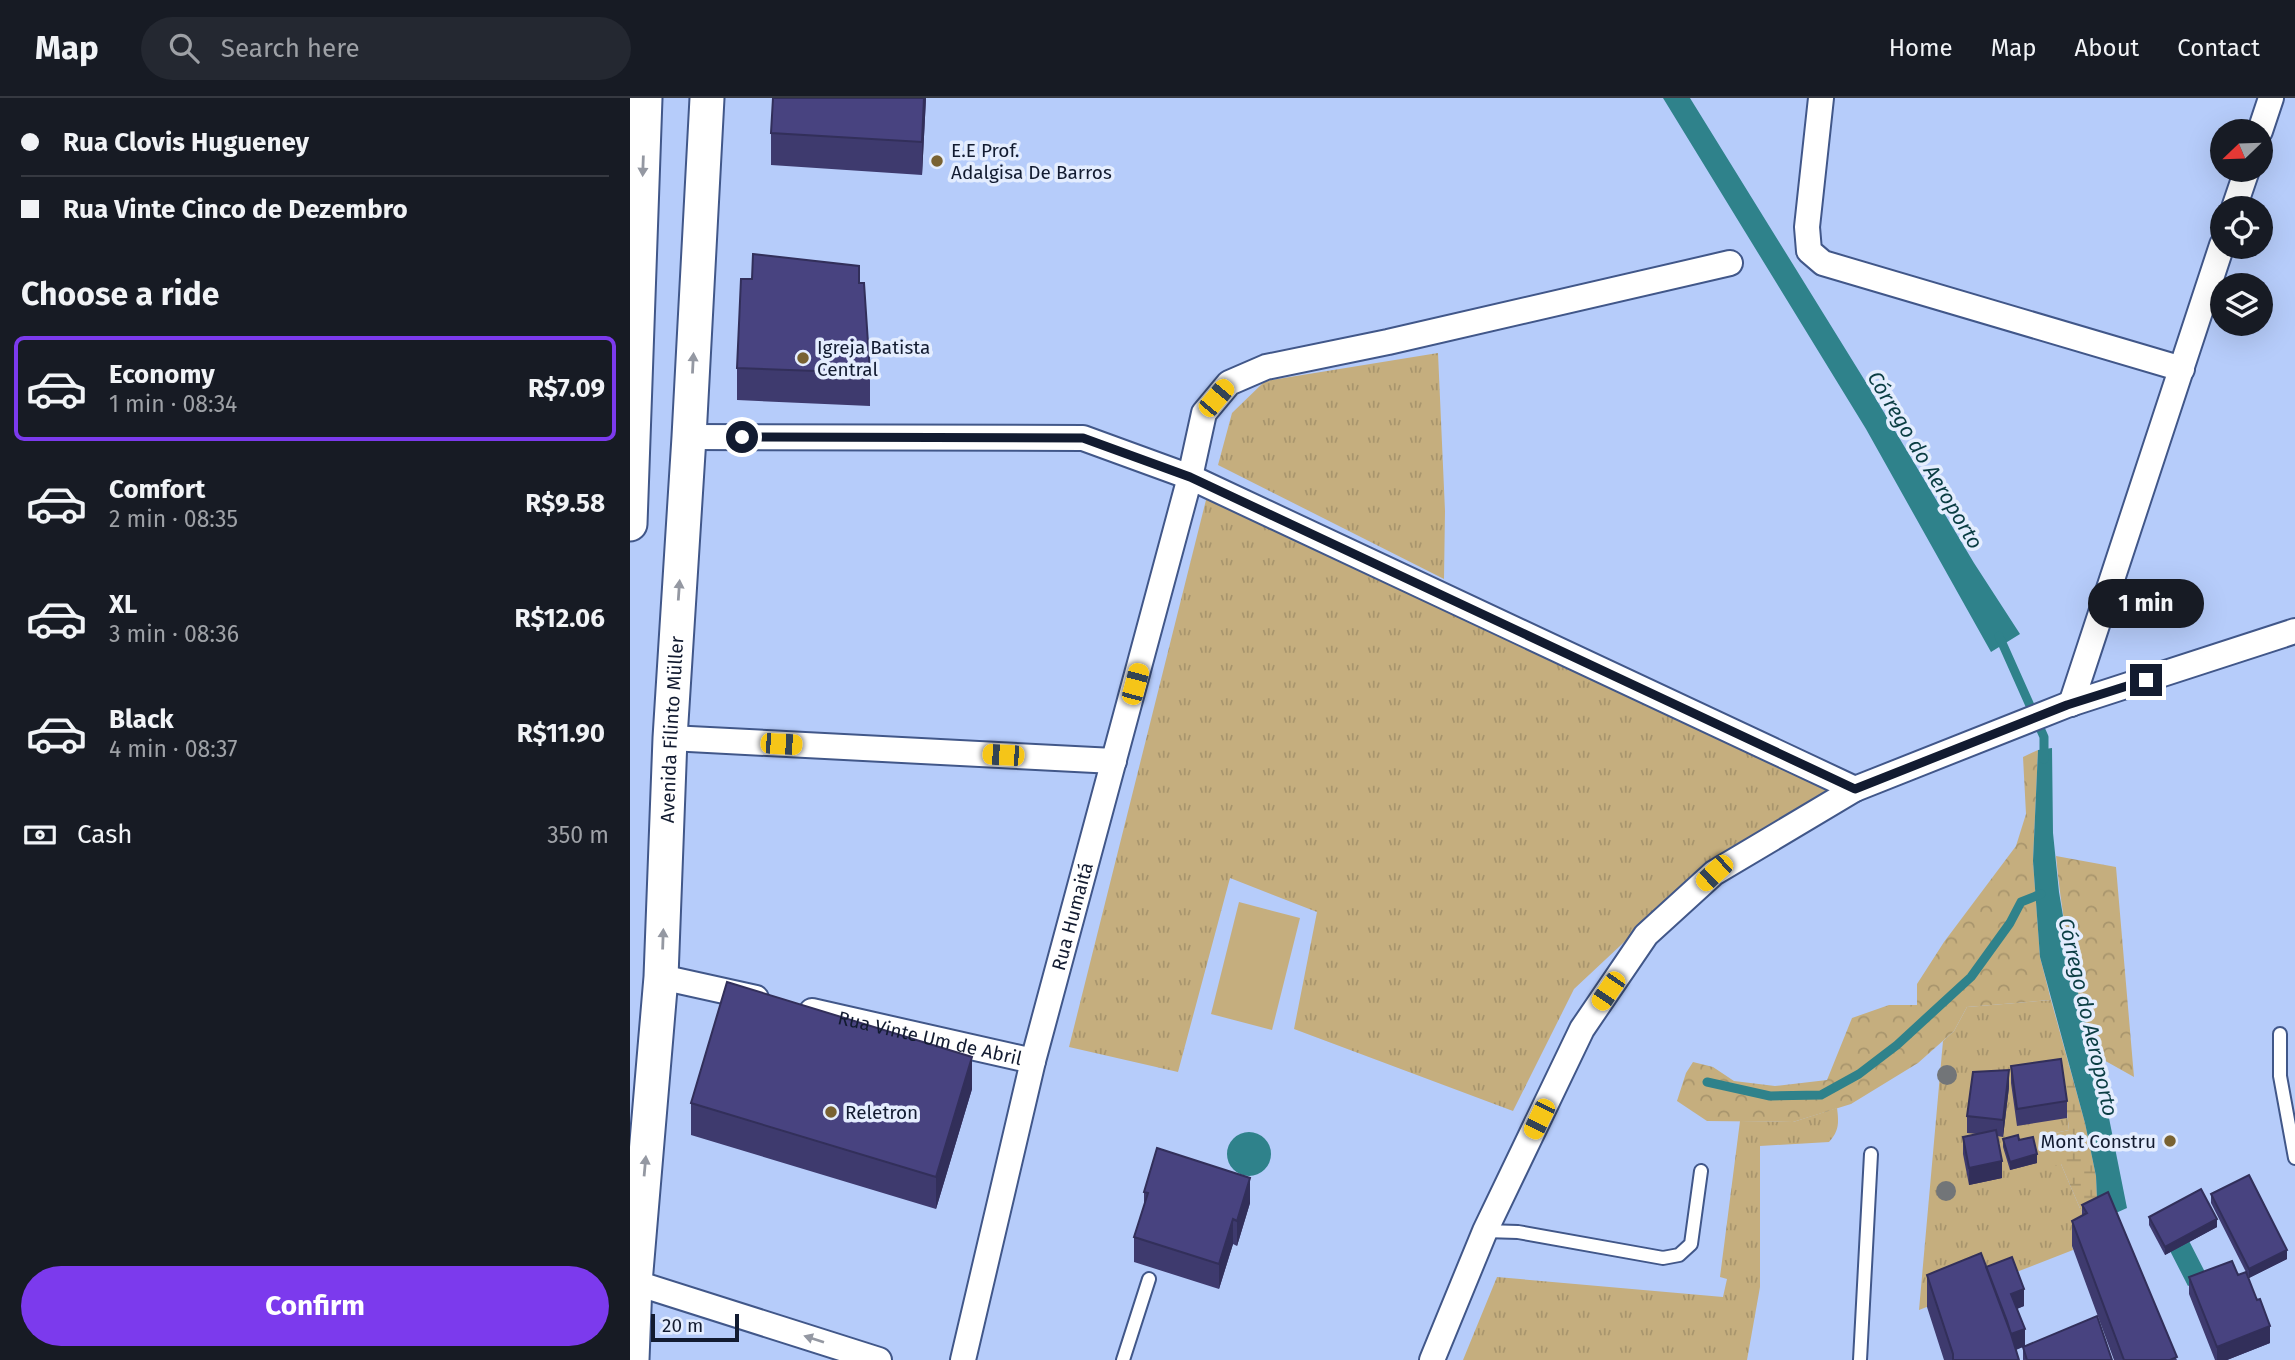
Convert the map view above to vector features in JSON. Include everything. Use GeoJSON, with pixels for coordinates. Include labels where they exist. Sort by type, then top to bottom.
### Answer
{"type":"FeatureCollection","features":[{"type":"Feature","properties":{"kind":"main road"},"geometry":{"type":"LineString","coordinates":[[630,509],[646,98]]}},
{"type":"Feature","properties":{"kind":"main road","name":"Avenida Filinto Müller"},"geometry":{"type":"LineString","coordinates":[[632,1360],[633,1282],[661,977],[670,738],[707,98]]}},
{"type":"Feature","properties":{"kind":"street"},"geometry":{"type":"LineString","coordinates":[[1821,98],[1807,227],[1809,251],[1823,264],[2182,369]]}},
{"type":"Feature","properties":{"kind":"street"},"geometry":{"type":"LineString","coordinates":[[2264,119],[2271,98]]}},
{"type":"Feature","properties":{"kind":"street"},"geometry":{"type":"LineString","coordinates":[[2069,705],[2217,259]]}},
{"type":"Feature","properties":{"kind":"street","name":"Rua Humaitá"},"geometry":{"type":"LineString","coordinates":[[963,1360],[1033,1061],[1190,477],[1203,414],[1229,383],[1266,367],[1388,342],[1730,263]]}},
{"type":"Feature","properties":{"kind":"street"},"geometry":{"type":"LineString","coordinates":[[689,437],[1083,438],[1190,477],[1855,789]]}},
{"type":"Feature","properties":{"kind":"street"},"geometry":{"type":"LineString","coordinates":[[1432,1360],[1485,1231],[1582,1029],[1646,935],[1714,873],[1855,789],[2069,705],[2295,631]]}},
{"type":"Feature","properties":{"kind":"street"},"geometry":{"type":"LineString","coordinates":[[670,738],[1114,761]]}},
{"type":"Feature","properties":{"kind":"street","name":"Rua Vinte Um de Abril"},"geometry":{"type":"LineString","coordinates":[[661,977],[1033,1061]]}},
{"type":"Feature","properties":{"kind":"street"},"geometry":{"type":"LineString","coordinates":[[633,1282],[879,1360]]}},
{"type":"Feature","properties":{"kind":"lane"},"geometry":{"type":"LineString","coordinates":[[2280,1034],[2280,1076],[2295,1158]]}},
{"type":"Feature","properties":{"kind":"lane"},"geometry":{"type":"LineString","coordinates":[[1860,1360],[1871,1154]]}},
{"type":"Feature","properties":{"kind":"lane"},"geometry":{"type":"LineString","coordinates":[[1485,1231],[1518,1232],[1663,1258],[1679,1255],[1691,1244],[1702,1171]]}},
{"type":"Feature","properties":{"kind":"lane"},"geometry":{"type":"LineString","coordinates":[[1124,1360],[1149,1279]]}},
{"type":"Feature","properties":{"kind":"green space"},"geometry":{"type":"Polygon","coordinates":[[[1438,353],[1445,511],[1444,579],[1218,465],[1232,413],[1265,381],[1438,353]]]}},
{"type":"Feature","properties":{"kind":"green space"},"geometry":{"type":"Polygon","coordinates":[[[1207,496],[1830,789],[1714,858],[1574,989],[1513,1111],[1294,1029],[1317,912],[1230,878],[1178,1072],[1069,1047],[1207,496]]]}},
{"type":"Feature","properties":{"kind":"green space"},"geometry":{"type":"Polygon","coordinates":[[[2038,750],[2033,861],[2040,957],[2051,1000],[1967,1007],[1954,1031],[1918,1063],[1851,1104],[1793,1122],[1707,1121],[1677,1101],[1686,1073],[1693,1062],[1713,1067],[1734,1081],[1775,1086],[1827,1080],[1852,1018],[1889,1005],[1917,1005],[1917,984],[1944,942],[2016,846],[2026,814],[2023,757],[2038,750]]]}},
{"type":"Feature","properties":{"kind":"green space"},"geometry":{"type":"Polygon","coordinates":[[[2056,856],[2116,867],[2134,1077],[2093,1054],[2070,955],[2056,856]]]}},
{"type":"Feature","properties":{"kind":"green space"},"geometry":{"type":"Polygon","coordinates":[[[1239,902],[1300,918],[1272,1030],[1211,1014],[1239,902]]]}},
{"type":"Feature","properties":{"kind":"green space"},"geometry":{"type":"Polygon","coordinates":[[[2051,1000],[2069,1065],[2062,1069],[2069,1130],[2041,1136],[2061,1164],[2088,1227],[2072,1246],[2073,1250],[1919,1310],[1943,1041],[1954,1031],[1967,1007],[2051,1000]]]}},
{"type":"Feature","properties":{"kind":"green space"},"geometry":{"type":"Polygon","coordinates":[[[2069,1065],[2096,1176],[2098,1221],[2088,1227],[2061,1164],[2049,1168],[2041,1136],[2069,1130],[2062,1068],[2069,1065]]]}},
{"type":"Feature","properties":{"kind":"green space"},"geometry":{"type":"Polygon","coordinates":[[[1837,1108],[1838,1126],[1829,1142],[1760,1146],[1760,1287],[1747,1360],[1463,1360],[1497,1277],[1723,1297],[1727,1279],[1720,1277],[1740,1121],[1793,1122],[1837,1108]]]}},
{"type":"Feature","properties":{"kind":"shaded area"},"geometry":{"type":"Polygon","coordinates":[[[1663,98],[1690,98],[2020,634],[1991,652],[1866,429],[1663,98]]]}},
{"type":"Feature","properties":{"kind":"shaded area"},"geometry":{"type":"Polygon","coordinates":[[[2052,748],[2053,833],[2059,892],[2071,964],[2109,1118],[2127,1208],[2098,1221],[2096,1176],[2085,1123],[2040,957],[2033,861],[2038,750],[2052,748]]]}},
{"type":"Feature","properties":{"kind":"shaded area"},"geometry":{"type":"Polygon","coordinates":[[[1249,1132],[1265,1138],[1271,1154],[1265,1170],[1249,1176],[1233,1170],[1227,1154],[1233,1138],[1249,1132]]]}},
{"type":"Feature","properties":{"kind":"shaded area"},"geometry":{"type":"Polygon","coordinates":[[[2185,1233],[2207,1276],[2188,1286],[2166,1243],[2185,1233]]]}},
{"type":"Feature","properties":{"kind":"building"},"geometry":{"type":"Polygon","coordinates":[[[773,98],[924,98],[922,142],[771,133],[773,98]]]}},
{"type":"Feature","properties":{"kind":"building","name":"Igreja Batista Central"},"geometry":{"type":"Polygon","coordinates":[[[753,254],[859,266],[859,283],[864,283],[870,373],[737,368],[741,279],[752,279],[753,254]]]}},
{"type":"Feature","properties":{"kind":"building","name":"Reletron"},"geometry":{"type":"Polygon","coordinates":[[[727,982],[972,1057],[936,1177],[691,1103],[727,982]]]}},
{"type":"Feature","properties":{"kind":"building"},"geometry":{"type":"Polygon","coordinates":[[[2061,1059],[2067,1101],[2017,1109],[2011,1066],[2061,1059]]]}},
{"type":"Feature","properties":{"kind":"building"},"geometry":{"type":"Polygon","coordinates":[[[2009,1070],[2003,1120],[1967,1116],[1973,1072],[2009,1070]]]}},
{"type":"Feature","properties":{"kind":"building"},"geometry":{"type":"Polygon","coordinates":[[[1996,1130],[2002,1161],[1969,1168],[1963,1137],[1996,1130]]]}},
{"type":"Feature","properties":{"kind":"building"},"geometry":{"type":"Polygon","coordinates":[[[2018,1135],[2019,1140],[2033,1137],[2037,1154],[2010,1162],[2003,1139],[2018,1135]]]}},
{"type":"Feature","properties":{"kind":"building"},"geometry":{"type":"Polygon","coordinates":[[[1157,1148],[1250,1178],[1237,1221],[1233,1219],[1219,1264],[1134,1237],[1148,1193],[1144,1192],[1157,1148]]]}},
{"type":"Feature","properties":{"kind":"building"},"geometry":{"type":"Polygon","coordinates":[[[2249,1175],[2287,1250],[2249,1269],[2211,1194],[2249,1175]]]}},
{"type":"Feature","properties":{"kind":"building"},"geometry":{"type":"Polygon","coordinates":[[[2201,1189],[2217,1219],[2165,1247],[2149,1217],[2201,1189]]]}},
{"type":"Feature","properties":{"kind":"building"},"geometry":{"type":"Polygon","coordinates":[[[2108,1192],[2177,1357],[2170,1360],[2124,1360],[2072,1221],[2087,1213],[2082,1205],[2108,1192]]]}},
{"type":"Feature","properties":{"kind":"building"},"geometry":{"type":"Polygon","coordinates":[[[1981,1253],[2019,1360],[1953,1360],[1927,1275],[1981,1253]]]}},
{"type":"Feature","properties":{"kind":"building"},"geometry":{"type":"Polygon","coordinates":[[[2012,1257],[2024,1289],[2011,1294],[2025,1329],[2011,1334],[1986,1267],[2012,1257]]]}},
{"type":"Feature","properties":{"kind":"building"},"geometry":{"type":"Polygon","coordinates":[[[2232,1261],[2238,1275],[2246,1272],[2270,1326],[2217,1347],[2189,1277],[2232,1261]]]}},
{"type":"Feature","properties":{"kind":"building"},"geometry":{"type":"Polygon","coordinates":[[[2097,1316],[2112,1360],[2027,1360],[2023,1347],[2097,1316]]]}},
{"type":"Feature","properties":{"kind":"waterway","name":"Córrego do Aeroporto"},"geometry":{"type":"LineString","coordinates":[[1999,636],[2044,737],[2044,759]]}},
{"type":"Feature","properties":{"kind":"waterway"},"geometry":{"type":"LineString","coordinates":[[1707,1082],[1770,1096],[1821,1095],[1859,1074],[1897,1045],[1971,977],[2010,923],[2021,902],[2041,894]]}},
{"type":"Feature","properties":{"kind":"place","name":"E.E Prof. Adalgisa De Barros"},"geometry":{"type":"Point","coordinates":[937,161]}},
{"type":"Feature","properties":{"kind":"place","name":"Igreja Batista Central"},"geometry":{"type":"Point","coordinates":[803,358]}},
{"type":"Feature","properties":{"kind":"place","name":"Reletron"},"geometry":{"type":"Point","coordinates":[831,1112]}},
{"type":"Feature","properties":{"kind":"place","name":"Mont Constru"},"geometry":{"type":"Point","coordinates":[2170,1141]}},
{"type":"Feature","properties":{"kind":"route"},"geometry":{"type":"LineString","coordinates":[[742,437],[1083,438],[1190,477],[1855,789],[2067,705],[2146,680]]}}]}
